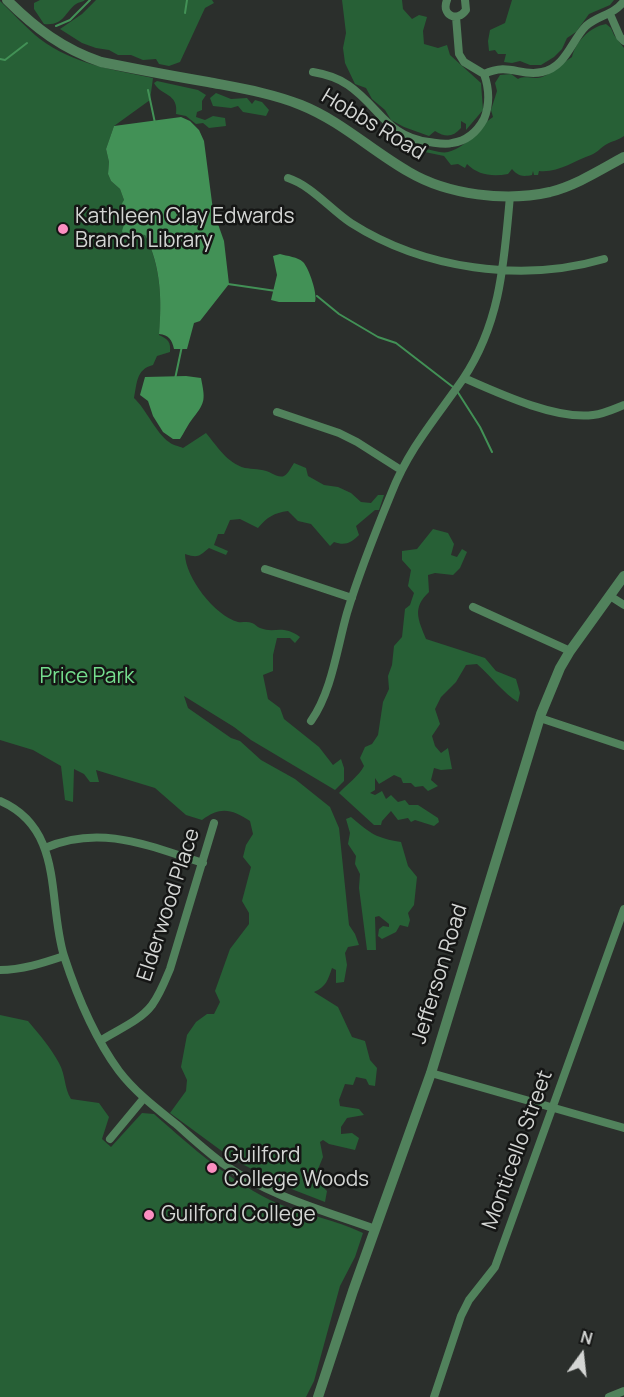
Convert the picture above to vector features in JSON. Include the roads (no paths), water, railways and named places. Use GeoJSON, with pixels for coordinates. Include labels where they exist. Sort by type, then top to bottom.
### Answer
{"type":"FeatureCollection","features":[{"type":"Feature","properties":{"kind":"street","name":"Hobbs Road"},"geometry":{"type":"LineString","coordinates":[[7,0],[49,37],[83,56],[100,62],[249,89],[302,105],[326,117],[410,173],[434,184],[474,193],[510,196],[550,192],[585,179],[624,157]]}},
{"type":"Feature","properties":{"kind":"street"},"geometry":{"type":"LineString","coordinates":[[447,0],[446,12],[452,17],[462,15],[466,10],[465,0]]}},
{"type":"Feature","properties":{"kind":"street"},"geometry":{"type":"LineString","coordinates":[[484,74],[494,69],[504,68],[530,72],[550,70],[566,56],[586,27],[596,19],[610,14],[624,1]]}},
{"type":"Feature","properties":{"kind":"street"},"geometry":{"type":"LineString","coordinates":[[610,14],[620,38],[624,41]]}},
{"type":"Feature","properties":{"kind":"street"},"geometry":{"type":"LineString","coordinates":[[314,72],[348,85],[385,122],[402,135],[421,141],[446,144],[464,141],[476,131],[483,121],[489,97],[484,74],[464,62],[459,54],[456,17]]}},
{"type":"Feature","properties":{"kind":"street"},"geometry":{"type":"LineString","coordinates":[[288,178],[301,183],[351,222],[400,248],[450,264],[504,269],[563,268],[604,259]]}},
{"type":"Feature","properties":{"kind":"street"},"geometry":{"type":"LineString","coordinates":[[311,721],[324,700],[352,598],[401,470],[422,434],[464,378],[495,311],[504,269],[510,196]]}},
{"type":"Feature","properties":{"kind":"street"},"geometry":{"type":"LineString","coordinates":[[464,378],[566,415],[592,415],[624,405]]}},
{"type":"Feature","properties":{"kind":"street"},"geometry":{"type":"LineString","coordinates":[[277,412],[339,433],[401,470]]}},
{"type":"Feature","properties":{"kind":"street"},"geometry":{"type":"LineString","coordinates":[[265,569],[352,598]]}},
{"type":"Feature","properties":{"kind":"street","name":"Jefferson Road"},"geometry":{"type":"LineString","coordinates":[[318,1397],[346,1311],[431,1073],[540,718],[560,668],[570,651],[624,576]]}},
{"type":"Feature","properties":{"kind":"street"},"geometry":{"type":"LineString","coordinates":[[610,596],[624,605]]}},
{"type":"Feature","properties":{"kind":"street"},"geometry":{"type":"LineString","coordinates":[[473,607],[570,651]]}},
{"type":"Feature","properties":{"kind":"street"},"geometry":{"type":"LineString","coordinates":[[540,718],[624,746]]}},
{"type":"Feature","properties":{"kind":"street"},"geometry":{"type":"LineString","coordinates":[[0,801],[27,818],[39,834],[50,864],[54,909],[64,956],[93,1031],[120,1072],[144,1098],[225,1165],[283,1196],[375,1229]]}},
{"type":"Feature","properties":{"kind":"street","name":"Elderwood Place"},"geometry":{"type":"LineString","coordinates":[[100,1041],[142,1014],[152,1005],[163,987],[214,823]]}},
{"type":"Feature","properties":{"kind":"street"},"geometry":{"type":"LineString","coordinates":[[45,848],[61,842],[102,837],[122,839],[203,863]]}},
{"type":"Feature","properties":{"kind":"street","name":"Monticello Street"},"geometry":{"type":"LineString","coordinates":[[434,1397],[461,1316],[469,1299],[495,1267],[624,909]]}},
{"type":"Feature","properties":{"kind":"street"},"geometry":{"type":"LineString","coordinates":[[0,970],[39,964],[64,956]]}},
{"type":"Feature","properties":{"kind":"street"},"geometry":{"type":"LineString","coordinates":[[431,1073],[624,1128]]}},
{"type":"Feature","properties":{"kind":"street"},"geometry":{"type":"LineString","coordinates":[[110,1139],[144,1098]]}},
{"type":"Feature","properties":{"kind":"street"},"geometry":{"type":"LineString","coordinates":[[609,1397],[624,1391]]}},
{"type":"Feature","properties":{"kind":"waterway"},"geometry":{"type":"LineString","coordinates":[[56,26],[70,20],[90,0]]}},
{"type":"Feature","properties":{"kind":"waterway"},"geometry":{"type":"LineString","coordinates":[[185,13],[187,0]]}},
{"type":"Feature","properties":{"kind":"waterway"},"geometry":{"type":"LineString","coordinates":[[0,59],[5,60],[27,43]]}},
{"type":"Feature","properties":{"kind":"waterway"},"geometry":{"type":"LineString","coordinates":[[148,90],[155,123]]}},
{"type":"Feature","properties":{"kind":"waterway"},"geometry":{"type":"LineString","coordinates":[[228,284],[276,291]]}},
{"type":"Feature","properties":{"kind":"waterway"},"geometry":{"type":"LineString","coordinates":[[317,296],[339,314],[378,337],[396,343],[453,387]]}},
{"type":"Feature","properties":{"kind":"waterway"},"geometry":{"type":"LineString","coordinates":[[175,379],[182,346]]}},
{"type":"Feature","properties":{"kind":"waterway"},"geometry":{"type":"LineString","coordinates":[[457,391],[480,427],[492,452]]}},
{"type":"Feature","properties":{"kind":"place","name":"Kathleen Clay Edwards Branch Library"},"geometry":{"type":"Point","coordinates":[63,229]}},
{"type":"Feature","properties":{"kind":"place","name":"Guilford College Woods"},"geometry":{"type":"Point","coordinates":[212,1168]}},
{"type":"Feature","properties":{"kind":"place","name":"Guilford College"},"geometry":{"type":"Point","coordinates":[149,1215]}},
{"type":"Feature","properties":{"kind":"park label","name":"Price Park"},"geometry":{"type":"Point","coordinates":[87,677]}}]}
